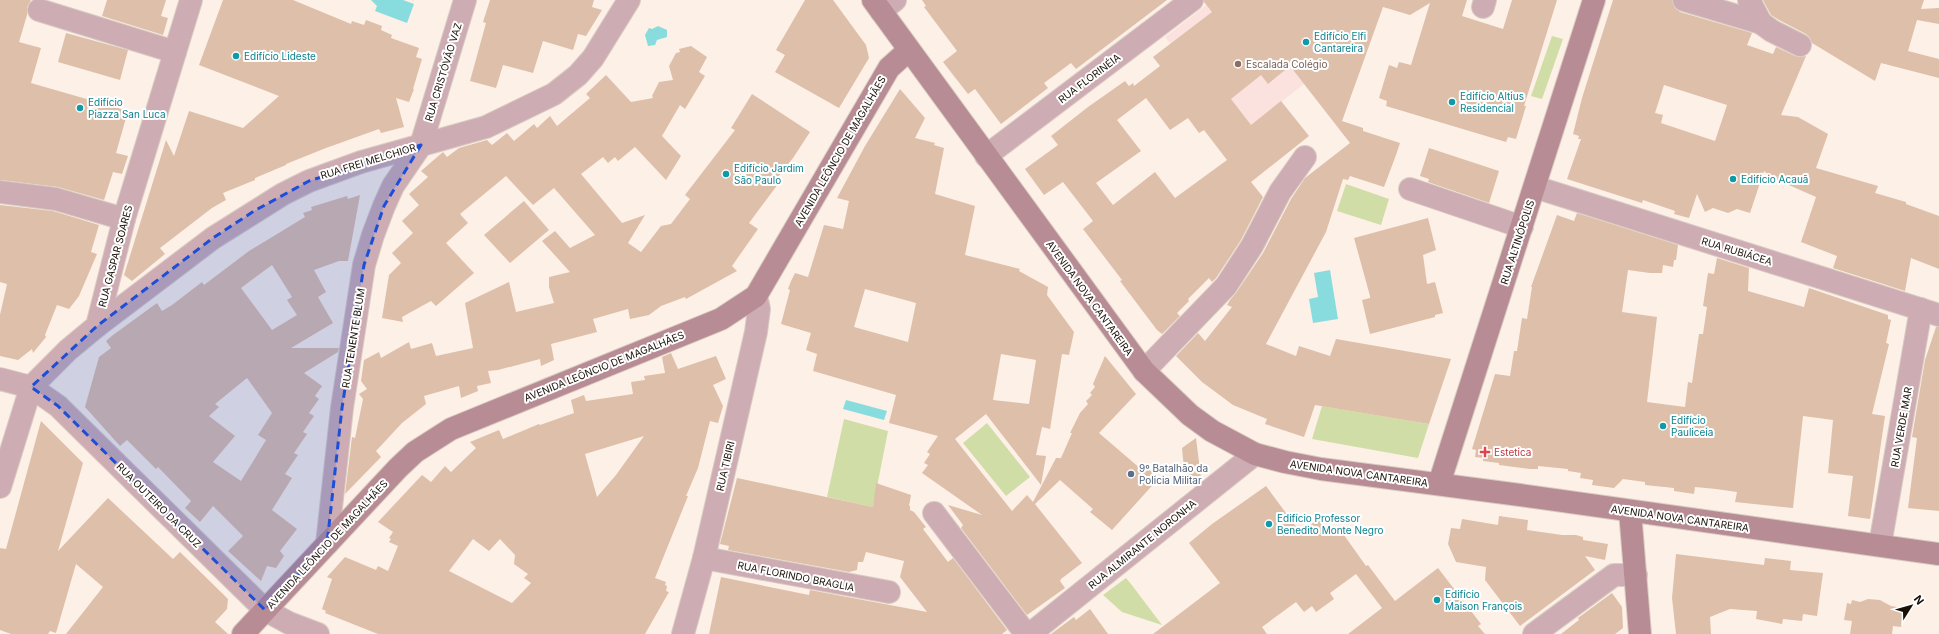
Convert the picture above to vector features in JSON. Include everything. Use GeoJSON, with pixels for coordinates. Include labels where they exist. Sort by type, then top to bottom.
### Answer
{"type":"FeatureCollection","features":[{"type":"Feature","properties":{"kind":"main road","name":"RUA ALTINÓPOLIS"},"geometry":{"type":"LineString","coordinates":[[1440,484],[1594,0]]}},
{"type":"Feature","properties":{"kind":"main road","name":"AVENIDA NOVA CANTAREIRA"},"geometry":{"type":"LineString","coordinates":[[883,4],[909,50],[1144,370],[1190,415],[1212,431],[1255,454],[1321,469],[1440,484],[1939,554]]}},
{"type":"Feature","properties":{"kind":"main road","name":"AVENIDA LEÔNCIO DE MAGALHÃES"},"geometry":{"type":"LineString","coordinates":[[243,634],[398,468],[415,452],[431,440],[480,416],[721,319],[756,296],[889,68],[909,50]]}},
{"type":"Feature","properties":{"kind":"main road"},"geometry":{"type":"LineString","coordinates":[[1630,511],[1640,634]]}},
{"type":"Feature","properties":{"kind":"street","name":"RUA GASPAR SOARES"},"geometry":{"type":"LineString","coordinates":[[97,326],[124,219],[191,0]]}},
{"type":"Feature","properties":{"kind":"street","name":"RUA CRISTÓVÃO VAZ"},"geometry":{"type":"LineString","coordinates":[[421,145],[465,0]]}},
{"type":"Feature","properties":{"kind":"street","name":"RUA FREI MELCHIOR"},"geometry":{"type":"LineString","coordinates":[[97,326],[213,238],[283,194],[333,171],[486,127],[554,94],[578,75],[593,58],[629,0]]}},
{"type":"Feature","properties":{"kind":"street","name":"RUA FLORINÉIA"},"geometry":{"type":"LineString","coordinates":[[986,156],[1192,0]]}},
{"type":"Feature","properties":{"kind":"street"},"geometry":{"type":"LineString","coordinates":[[1684,0],[1761,23],[1772,31],[1800,45]]}},
{"type":"Feature","properties":{"kind":"street"},"geometry":{"type":"LineString","coordinates":[[1749,0],[1761,23]]}},
{"type":"Feature","properties":{"kind":"street"},"geometry":{"type":"LineString","coordinates":[[39,10],[175,52]]}},
{"type":"Feature","properties":{"kind":"street","name":"RUA TENENTE BLUM"},"geometry":{"type":"LineString","coordinates":[[326,544],[342,408],[364,266],[373,235],[384,206],[394,186],[421,145]]}},
{"type":"Feature","properties":{"kind":"street"},"geometry":{"type":"LineString","coordinates":[[1144,370],[1226,286],[1252,246],[1280,192],[1306,157]]}},
{"type":"Feature","properties":{"kind":"street","name":"RUA RUBIÁCEA"},"geometry":{"type":"LineString","coordinates":[[1535,188],[1930,312]]}},
{"type":"Feature","properties":{"kind":"street"},"geometry":{"type":"LineString","coordinates":[[1410,189],[1522,227]]}},
{"type":"Feature","properties":{"kind":"street"},"geometry":{"type":"LineString","coordinates":[[0,192],[56,198],[124,219]]}},
{"type":"Feature","properties":{"kind":"street","name":"RUA TIBIRI"},"geometry":{"type":"LineString","coordinates":[[683,634],[704,558],[756,332],[759,309],[756,296]]}},
{"type":"Feature","properties":{"kind":"street","name":"RUA VERDE MAR"},"geometry":{"type":"LineString","coordinates":[[1880,545],[1930,312]]}},
{"type":"Feature","properties":{"kind":"street"},"geometry":{"type":"LineString","coordinates":[[0,487],[31,387],[45,372],[97,326]]}},
{"type":"Feature","properties":{"kind":"street","name":"RUA OUTEIRO DA CRUZ"},"geometry":{"type":"LineString","coordinates":[[0,379],[31,387],[58,406],[265,610],[289,623],[318,634]]}},
{"type":"Feature","properties":{"kind":"street","name":"RUA ALMIRANTE NORONHA"},"geometry":{"type":"LineString","coordinates":[[1030,634],[1255,454]]}},
{"type":"Feature","properties":{"kind":"street"},"geometry":{"type":"LineString","coordinates":[[934,513],[1026,634]]}},
{"type":"Feature","properties":{"kind":"street","name":"RUA FLORINDO BRAGLIA"},"geometry":{"type":"LineString","coordinates":[[704,558],[888,592]]}},
{"type":"Feature","properties":{"kind":"street"},"geometry":{"type":"LineString","coordinates":[[1534,634],[1614,575],[1636,575]]}},
{"type":"Feature","properties":{"kind":"highlighted area"},"geometry":{"type":"Polygon","coordinates":[[[421,145],[384,206],[364,265],[342,408],[327,544],[265,610],[58,406],[31,387],[97,326],[213,238],[254,211],[309,181],[421,145]]]}},
{"type":"Feature","properties":{"kind":"shaded area","name":"Escalada Colégio"},"geometry":{"type":"Polygon","coordinates":[[[1213,0],[1238,0],[1304,84],[1241,133],[1165,37],[1213,0]]]}},
{"type":"Feature","properties":{"kind":"green space"},"geometry":{"type":"Polygon","coordinates":[[[1552,36],[1563,39],[1542,99],[1531,96],[1552,36]]]}},
{"type":"Feature","properties":{"kind":"green space"},"geometry":{"type":"Polygon","coordinates":[[[1346,184],[1389,199],[1381,225],[1337,211],[1346,184]]]}},
{"type":"Feature","properties":{"kind":"green space"},"geometry":{"type":"Polygon","coordinates":[[[1322,406],[1429,424],[1418,458],[1312,439],[1322,406]]]}},
{"type":"Feature","properties":{"kind":"green space"},"geometry":{"type":"Polygon","coordinates":[[[844,419],[888,431],[873,507],[827,497],[844,419]]]}},
{"type":"Feature","properties":{"kind":"green space"},"geometry":{"type":"Polygon","coordinates":[[[987,423],[1030,477],[1006,496],[963,443],[987,423]]]}},
{"type":"Feature","properties":{"kind":"green space"},"geometry":{"type":"Polygon","coordinates":[[[1126,578],[1162,625],[1122,612],[1103,595],[1126,578]]]}},
{"type":"Feature","properties":{"kind":"water"},"geometry":{"type":"Polygon","coordinates":[[[371,0],[403,0],[414,4],[407,23],[375,11],[377,6],[371,0]]]}},
{"type":"Feature","properties":{"kind":"water"},"geometry":{"type":"Polygon","coordinates":[[[658,26],[667,30],[667,37],[657,40],[655,45],[648,46],[645,35],[649,28],[652,29],[658,26]]]}},
{"type":"Feature","properties":{"kind":"water"},"geometry":{"type":"Polygon","coordinates":[[[1330,270],[1338,319],[1313,323],[1309,299],[1318,297],[1314,273],[1330,270]]]}},
{"type":"Feature","properties":{"kind":"water"},"geometry":{"type":"Polygon","coordinates":[[[846,400],[887,411],[884,420],[843,409],[846,400]]]}},
{"type":"Feature","properties":{"kind":"building"},"geometry":{"type":"Polygon","coordinates":[[[0,0],[31,0],[27,7],[27,15],[19,42],[41,48],[31,83],[128,111],[116,153],[128,156],[122,174],[113,172],[104,200],[58,187],[0,180],[0,0]]]}},
{"type":"Feature","properties":{"kind":"building"},"geometry":{"type":"Polygon","coordinates":[[[107,0],[166,0],[161,16],[168,18],[163,35],[102,16],[107,0]]]}},
{"type":"Feature","properties":{"kind":"building"},"geometry":{"type":"Polygon","coordinates":[[[223,0],[293,0],[351,24],[352,21],[364,25],[366,20],[382,26],[381,30],[392,35],[391,38],[419,48],[416,57],[422,59],[409,102],[396,98],[404,127],[381,133],[379,129],[326,148],[286,164],[255,178],[255,180],[223,193],[226,200],[212,208],[160,248],[165,254],[132,281],[124,275],[166,140],[174,156],[189,111],[243,128],[279,96],[199,65],[223,0]]]}},
{"type":"Feature","properties":{"kind":"building"},"geometry":{"type":"Polygon","coordinates":[[[490,0],[594,0],[592,7],[602,10],[586,36],[578,34],[573,50],[543,41],[533,73],[503,65],[496,88],[470,81],[486,23],[483,22],[490,0]]]}},
{"type":"Feature","properties":{"kind":"building"},"geometry":{"type":"Polygon","coordinates":[[[805,0],[833,0],[866,45],[869,58],[839,108],[775,72],[785,55],[776,50],[805,0]]]}},
{"type":"Feature","properties":{"kind":"building"},"geometry":{"type":"Polygon","coordinates":[[[922,0],[1167,0],[1076,69],[1071,63],[1044,83],[1048,88],[1001,124],[975,89],[968,94],[943,62],[957,51],[924,7],[926,6],[922,0]]]}},
{"type":"Feature","properties":{"kind":"building"},"geometry":{"type":"Polygon","coordinates":[[[1204,0],[1467,0],[1462,16],[1503,29],[1512,0],[1557,0],[1524,106],[1526,106],[1516,139],[1508,137],[1506,142],[1386,106],[1387,101],[1379,98],[1389,65],[1397,68],[1399,62],[1411,65],[1430,3],[1410,15],[1383,7],[1342,121],[1363,128],[1363,131],[1400,143],[1396,155],[1384,187],[1350,176],[1348,180],[1343,179],[1326,232],[1266,344],[1296,356],[1299,346],[1330,356],[1336,339],[1451,359],[1429,424],[1315,405],[1304,437],[1265,424],[1267,419],[1233,405],[1202,382],[1176,356],[1198,333],[1205,341],[1232,307],[1227,305],[1263,253],[1291,199],[1305,178],[1350,143],[1290,66],[1268,84],[1261,75],[1231,99],[1251,125],[1281,101],[1309,136],[1251,182],[1263,197],[1241,240],[1216,278],[1212,282],[1209,278],[1188,299],[1189,301],[1177,313],[1180,316],[1162,334],[1157,330],[1120,281],[1122,280],[1083,229],[1093,221],[1063,182],[1044,195],[1025,169],[1058,145],[1051,136],[1088,107],[1125,81],[1129,86],[1133,83],[1134,86],[1160,66],[1153,57],[1212,12],[1204,0]],[[1146,98],[1117,120],[1141,151],[1096,183],[1113,205],[1155,172],[1175,198],[1227,160],[1204,130],[1199,133],[1188,118],[1170,130],[1146,98]]]}},
{"type":"Feature","properties":{"kind":"building"},"geometry":{"type":"Polygon","coordinates":[[[1613,0],[1672,0],[1675,8],[1680,12],[1752,33],[1747,45],[1773,54],[1776,47],[1795,56],[1806,56],[1781,115],[1798,117],[1828,134],[1816,168],[1878,186],[1875,193],[1906,202],[1906,204],[1939,216],[1939,269],[1911,258],[1905,291],[1833,268],[1837,256],[1801,242],[1816,197],[1773,178],[1764,171],[1750,213],[1737,209],[1728,213],[1713,208],[1705,212],[1697,194],[1689,218],[1674,214],[1675,211],[1643,200],[1642,203],[1567,179],[1581,139],[1578,139],[1579,136],[1573,134],[1582,98],[1613,0]],[[1664,85],[1655,113],[1663,115],[1661,123],[1715,141],[1727,105],[1664,85]]]}},
{"type":"Feature","properties":{"kind":"building"},"geometry":{"type":"Polygon","coordinates":[[[1763,0],[1924,0],[1921,9],[1939,8],[1939,24],[1917,20],[1908,51],[1939,59],[1939,78],[1881,63],[1875,81],[1812,43],[1806,34],[1771,15],[1763,0]]]}},
{"type":"Feature","properties":{"kind":"building"},"geometry":{"type":"Polygon","coordinates":[[[66,33],[128,50],[120,80],[58,62],[66,33]]]}},
{"type":"Feature","properties":{"kind":"building"},"geometry":{"type":"Polygon","coordinates":[[[691,46],[707,57],[699,72],[705,76],[685,109],[680,105],[662,136],[681,156],[666,180],[635,147],[618,161],[615,157],[608,163],[603,157],[581,174],[622,223],[645,215],[628,243],[641,252],[661,226],[671,224],[690,199],[685,195],[735,130],[731,128],[752,94],[810,132],[793,158],[777,178],[781,180],[749,223],[758,229],[732,266],[737,271],[686,299],[685,297],[661,306],[649,315],[630,319],[628,309],[593,319],[597,332],[551,344],[554,360],[541,366],[540,359],[498,370],[488,371],[491,383],[477,386],[478,391],[461,398],[459,386],[424,396],[426,404],[402,423],[376,451],[381,457],[345,494],[352,437],[355,438],[363,399],[359,394],[367,389],[361,381],[364,360],[379,352],[381,358],[409,342],[411,349],[432,343],[436,356],[473,348],[465,303],[509,282],[516,312],[554,303],[549,287],[549,277],[570,272],[542,241],[555,231],[570,248],[595,235],[554,188],[533,205],[506,176],[460,214],[468,223],[446,243],[474,273],[436,306],[431,301],[402,317],[403,322],[382,318],[389,275],[401,263],[392,253],[413,233],[402,221],[419,205],[409,194],[428,177],[421,171],[443,152],[447,157],[459,148],[487,140],[492,145],[507,133],[514,141],[534,124],[537,128],[550,116],[557,126],[590,98],[586,94],[606,75],[631,102],[653,98],[652,96],[659,82],[673,80],[669,66],[676,53],[680,52],[679,49],[691,46]]]}},
{"type":"Feature","properties":{"kind":"building"},"geometry":{"type":"Polygon","coordinates":[[[900,89],[925,118],[915,138],[935,143],[934,145],[944,148],[935,194],[975,206],[965,255],[1020,269],[1019,271],[1048,287],[1047,295],[1074,332],[1069,355],[1062,354],[1050,429],[1042,427],[1036,455],[1046,456],[1041,485],[986,414],[955,439],[1012,511],[1027,495],[1033,502],[1056,458],[1061,458],[1072,433],[1070,433],[1080,413],[1088,404],[1086,401],[1092,395],[1090,393],[1095,387],[1093,384],[1105,356],[1136,394],[1099,433],[1142,470],[1145,466],[1159,478],[1112,530],[1090,512],[1093,509],[1060,480],[1035,504],[1082,563],[1061,579],[1060,581],[1065,588],[1027,615],[961,528],[963,525],[948,505],[982,515],[922,473],[928,465],[924,463],[930,454],[927,452],[938,436],[889,423],[896,395],[813,371],[817,354],[806,350],[811,333],[781,324],[791,281],[795,273],[808,277],[824,225],[843,229],[849,201],[837,198],[865,146],[900,89]],[[865,289],[854,327],[908,342],[916,303],[865,289]],[[1001,354],[993,400],[1029,404],[1036,360],[1001,354]]]}},
{"type":"Feature","properties":{"kind":"building"},"geometry":{"type":"Polygon","coordinates":[[[1429,148],[1499,171],[1489,203],[1428,182],[1429,179],[1420,176],[1429,148]]]}},
{"type":"Feature","properties":{"kind":"building"},"geometry":{"type":"Polygon","coordinates":[[[360,195],[348,261],[339,261],[314,270],[326,292],[318,297],[333,323],[291,348],[339,348],[338,352],[304,373],[322,386],[315,396],[319,399],[309,413],[314,416],[303,432],[307,434],[294,453],[298,455],[285,474],[292,478],[272,510],[297,529],[280,551],[284,556],[276,568],[267,566],[261,581],[228,551],[243,536],[213,506],[200,522],[185,508],[191,501],[158,467],[156,469],[127,440],[120,446],[85,407],[99,357],[111,348],[106,341],[113,335],[157,303],[162,311],[202,282],[204,285],[249,251],[305,217],[303,213],[312,210],[311,207],[347,196],[348,199],[360,195]],[[272,265],[241,288],[272,330],[297,315],[287,300],[292,297],[272,265]],[[247,378],[215,404],[219,407],[209,416],[235,436],[213,462],[241,481],[266,440],[258,435],[272,413],[247,378]]]}},
{"type":"Feature","properties":{"kind":"building"},"geometry":{"type":"Polygon","coordinates":[[[524,201],[549,230],[510,263],[484,235],[524,201]]]}},
{"type":"Feature","properties":{"kind":"building"},"geometry":{"type":"Polygon","coordinates":[[[0,205],[53,211],[99,225],[91,252],[97,254],[79,296],[69,309],[57,305],[45,335],[46,337],[33,353],[32,349],[18,360],[0,356],[0,315],[7,284],[0,282],[0,205]]]}},
{"type":"Feature","properties":{"kind":"building"},"geometry":{"type":"Polygon","coordinates":[[[1577,213],[1678,245],[1676,260],[1674,260],[1673,267],[1663,265],[1662,273],[1628,270],[1622,312],[1657,317],[1647,402],[1685,407],[1688,382],[1692,383],[1699,334],[1703,334],[1707,307],[1703,306],[1708,273],[1714,274],[1717,258],[1749,268],[1748,291],[1804,307],[1809,288],[1888,315],[1888,319],[1891,320],[1886,343],[1889,344],[1872,414],[1885,416],[1870,519],[1848,516],[1853,476],[1828,473],[1833,420],[1803,416],[1793,508],[1735,502],[1737,492],[1716,489],[1695,487],[1694,494],[1674,491],[1674,488],[1645,485],[1645,482],[1623,479],[1614,488],[1592,485],[1593,480],[1580,478],[1581,473],[1568,471],[1568,469],[1538,466],[1538,469],[1530,469],[1499,465],[1499,463],[1483,461],[1483,458],[1475,457],[1476,450],[1472,449],[1495,374],[1510,376],[1514,351],[1517,351],[1522,318],[1527,319],[1531,287],[1557,215],[1574,221],[1577,213]]]}},
{"type":"Feature","properties":{"kind":"building"},"geometry":{"type":"Polygon","coordinates":[[[1428,218],[1436,250],[1423,255],[1427,284],[1435,282],[1443,313],[1435,315],[1435,317],[1370,334],[1362,300],[1370,298],[1370,296],[1354,238],[1428,218]]]}},
{"type":"Feature","properties":{"kind":"building"},"geometry":{"type":"Polygon","coordinates":[[[1936,327],[1939,327],[1939,511],[1908,508],[1917,438],[1912,437],[1925,360],[1936,327]]]}},
{"type":"Feature","properties":{"kind":"building"},"geometry":{"type":"Polygon","coordinates":[[[671,353],[678,369],[716,356],[726,379],[713,385],[723,406],[718,423],[710,421],[698,468],[655,578],[666,582],[666,591],[669,592],[645,634],[378,634],[325,613],[326,611],[322,609],[332,579],[327,577],[345,557],[376,570],[378,566],[388,571],[398,546],[389,542],[391,539],[389,538],[393,532],[378,522],[422,475],[431,482],[445,466],[451,472],[476,448],[470,442],[499,430],[503,439],[539,424],[540,425],[574,413],[571,400],[584,395],[586,401],[633,394],[631,382],[645,380],[644,376],[665,373],[662,357],[671,353]],[[644,436],[585,454],[597,497],[616,475],[644,436]],[[473,539],[449,571],[512,603],[531,583],[524,578],[528,574],[514,564],[515,555],[500,539],[489,551],[473,539]]]}},
{"type":"Feature","properties":{"kind":"building"},"geometry":{"type":"Polygon","coordinates":[[[41,421],[83,463],[58,551],[108,498],[173,559],[180,552],[228,599],[227,609],[215,622],[228,634],[66,634],[103,587],[76,564],[56,633],[50,631],[48,634],[11,634],[0,630],[0,548],[6,549],[41,421]]]}},
{"type":"Feature","properties":{"kind":"building"},"geometry":{"type":"Polygon","coordinates":[[[1196,438],[1201,478],[1185,479],[1182,448],[1196,438]]]}},
{"type":"Feature","properties":{"kind":"building"},"geometry":{"type":"Polygon","coordinates":[[[737,478],[873,507],[876,483],[911,495],[909,506],[910,510],[914,512],[926,527],[923,529],[948,562],[953,558],[1007,630],[1002,634],[709,634],[721,577],[809,595],[810,590],[927,612],[900,577],[904,561],[866,552],[863,562],[858,562],[857,570],[849,572],[728,550],[729,546],[720,544],[737,478]]]}},
{"type":"Feature","properties":{"kind":"building"},"geometry":{"type":"Polygon","coordinates":[[[1266,486],[1300,532],[1320,518],[1331,534],[1339,528],[1366,566],[1368,565],[1395,601],[1438,568],[1481,624],[1478,626],[1485,634],[1348,634],[1382,608],[1356,574],[1330,593],[1334,599],[1316,612],[1312,606],[1304,612],[1296,602],[1262,627],[1267,634],[1153,634],[1220,583],[1189,543],[1212,524],[1266,486]]]}},
{"type":"Feature","properties":{"kind":"building"},"geometry":{"type":"Polygon","coordinates":[[[1499,516],[1528,520],[1527,530],[1562,535],[1576,535],[1583,537],[1583,540],[1608,544],[1605,560],[1585,556],[1595,570],[1520,626],[1485,580],[1486,567],[1456,562],[1448,544],[1451,528],[1460,529],[1462,519],[1498,525],[1499,516]]]}},
{"type":"Feature","properties":{"kind":"building"},"geometry":{"type":"Polygon","coordinates":[[[1676,554],[1764,565],[1765,558],[1791,561],[1790,570],[1823,573],[1817,616],[1803,614],[1802,621],[1783,619],[1782,624],[1756,619],[1757,611],[1730,609],[1710,617],[1711,634],[1676,634],[1672,598],[1676,554]]]}},
{"type":"Feature","properties":{"kind":"building"},"geometry":{"type":"Polygon","coordinates":[[[1612,593],[1622,607],[1623,628],[1615,634],[1561,634],[1579,620],[1578,618],[1612,593]]]}},
{"type":"Feature","properties":{"kind":"building"},"geometry":{"type":"Polygon","coordinates":[[[1868,599],[1880,600],[1891,606],[1903,608],[1901,627],[1893,626],[1892,634],[1850,634],[1852,621],[1844,620],[1847,603],[1851,604],[1852,600],[1860,602],[1868,599]]]}},
{"type":"Feature","properties":{"kind":"building"},"geometry":{"type":"Polygon","coordinates":[[[1090,609],[1108,634],[1051,634],[1074,617],[1076,620],[1090,609]]]}},
{"type":"Feature","properties":{"kind":"place","name":"Edifício Elfi Cantareira"},"geometry":{"type":"Point","coordinates":[1306,42]}},
{"type":"Feature","properties":{"kind":"place","name":"Edifício Lideste"},"geometry":{"type":"Point","coordinates":[236,56]}},
{"type":"Feature","properties":{"kind":"place","name":"Escalada Colégio"},"geometry":{"type":"Point","coordinates":[1238,64]}},
{"type":"Feature","properties":{"kind":"place","name":"Edifício Altius Residencial"},"geometry":{"type":"Point","coordinates":[1452,102]}},
{"type":"Feature","properties":{"kind":"place","name":"Edifício Piazza San Luca"},"geometry":{"type":"Point","coordinates":[80,108]}},
{"type":"Feature","properties":{"kind":"place","name":"Edifício Jardim São Paulo"},"geometry":{"type":"Point","coordinates":[726,174]}},
{"type":"Feature","properties":{"kind":"place","name":"Edifício Acauã"},"geometry":{"type":"Point","coordinates":[1733,179]}},
{"type":"Feature","properties":{"kind":"place","name":"Edifício Pauliceia"},"geometry":{"type":"Point","coordinates":[1663,426]}},
{"type":"Feature","properties":{"kind":"place","name":"Estetica"},"geometry":{"type":"Point","coordinates":[1485,452]}},
{"type":"Feature","properties":{"kind":"place","name":"9º Batalhão da Policia Militar"},"geometry":{"type":"Point","coordinates":[1131,474]}},
{"type":"Feature","properties":{"kind":"place","name":"Edifício Professor Benedito Monte Negro"},"geometry":{"type":"Point","coordinates":[1269,524]}},
{"type":"Feature","properties":{"kind":"place","name":"Edifício Maison François"},"geometry":{"type":"Point","coordinates":[1437,600]}}]}
